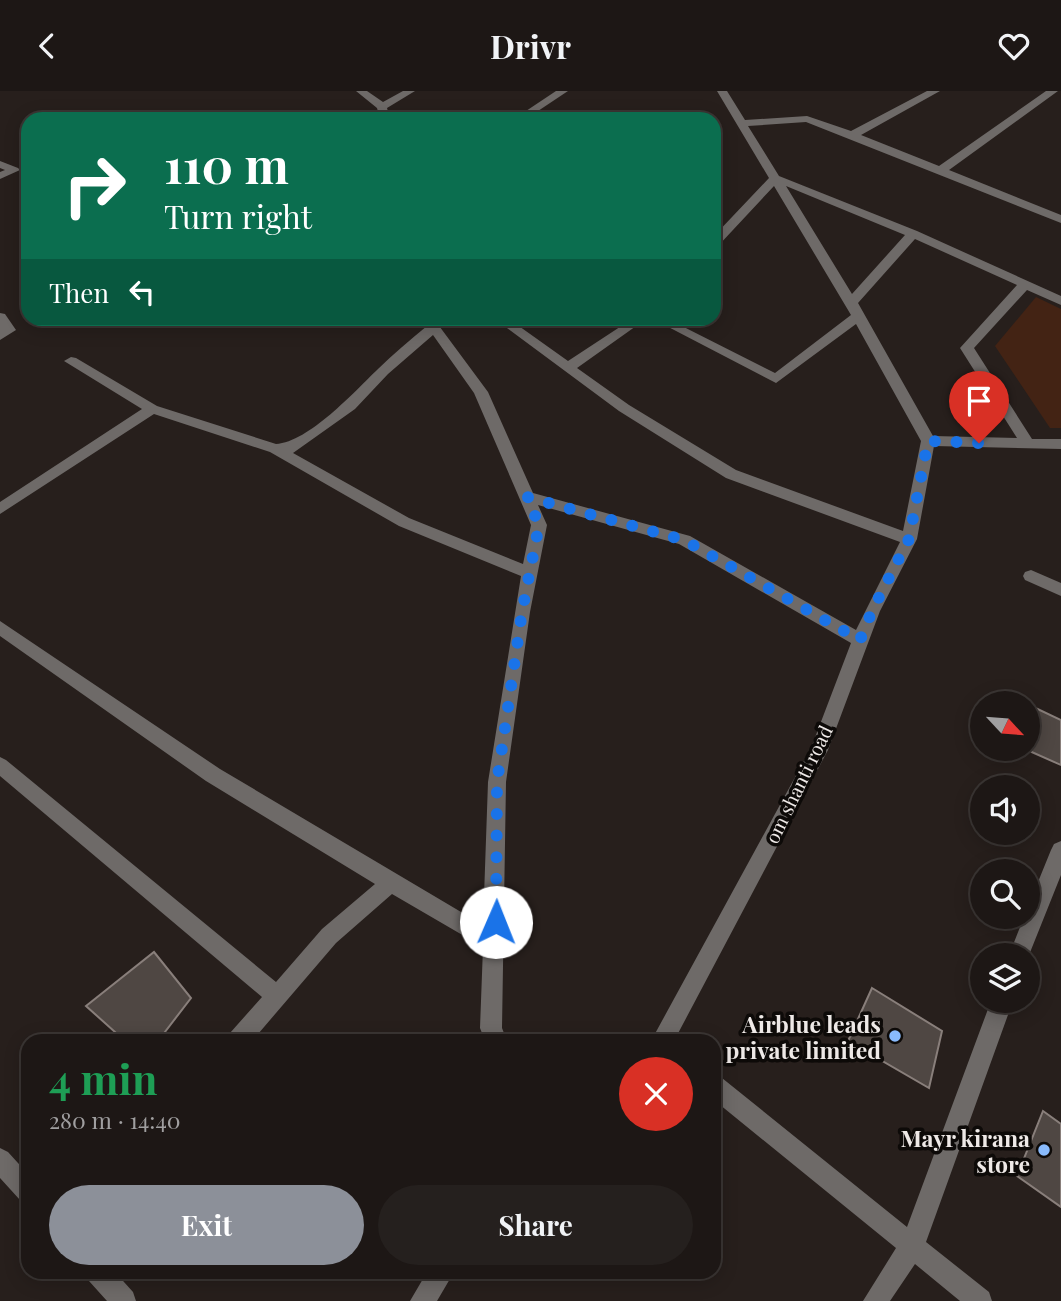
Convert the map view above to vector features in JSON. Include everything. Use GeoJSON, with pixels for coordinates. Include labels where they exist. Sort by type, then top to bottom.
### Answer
{"type":"FeatureCollection","features":[{"type":"Feature","properties":{"kind":"street"},"geometry":{"type":"LineString","coordinates":[[361,91],[382,107],[383,112]]}},
{"type":"Feature","properties":{"kind":"street"},"geometry":{"type":"LineString","coordinates":[[382,107],[410,91]]}},
{"type":"Feature","properties":{"kind":"street"},"geometry":{"type":"LineString","coordinates":[[530,112],[564,91]]}},
{"type":"Feature","properties":{"kind":"street"},"geometry":{"type":"LineString","coordinates":[[722,91],[851,303],[928,441],[1061,444]]}},
{"type":"Feature","properties":{"kind":"street"},"geometry":{"type":"LineString","coordinates":[[852,135],[935,91]]}},
{"type":"Feature","properties":{"kind":"street"},"geometry":{"type":"LineString","coordinates":[[940,171],[1053,91]]}},
{"type":"Feature","properties":{"kind":"street"},"geometry":{"type":"LineString","coordinates":[[741,123],[807,119],[1061,219]]}},
{"type":"Feature","properties":{"kind":"street"},"geometry":{"type":"LineString","coordinates":[[0,164],[21,170]]}},
{"type":"Feature","properties":{"kind":"street"},"geometry":{"type":"LineString","coordinates":[[0,176],[14,170]]}},
{"type":"Feature","properties":{"kind":"street"},"geometry":{"type":"LineString","coordinates":[[775,178],[913,234],[1061,301]]}},
{"type":"Feature","properties":{"kind":"street"},"geometry":{"type":"LineString","coordinates":[[721,236],[775,178]]}},
{"type":"Feature","properties":{"kind":"street"},"geometry":{"type":"LineString","coordinates":[[1046,212],[1061,203]]}},
{"type":"Feature","properties":{"kind":"street"},"geometry":{"type":"LineString","coordinates":[[851,303],[913,234]]}},
{"type":"Feature","properties":{"kind":"street"},"geometry":{"type":"LineString","coordinates":[[1025,284],[967,348],[1029,445]]}},
{"type":"Feature","properties":{"kind":"street"},"geometry":{"type":"LineString","coordinates":[[673,326],[776,379],[858,316]]}},
{"type":"Feature","properties":{"kind":"street"},"geometry":{"type":"LineString","coordinates":[[0,317],[9,330],[0,337]]}},
{"type":"Feature","properties":{"kind":"street"},"geometry":{"type":"LineString","coordinates":[[275,449],[292,448],[349,406],[428,326]]}},
{"type":"Feature","properties":{"kind":"street"},"geometry":{"type":"LineString","coordinates":[[433,326],[481,391],[539,525],[497,782],[491,1028],[493,1034]]}},
{"type":"Feature","properties":{"kind":"street"},"geometry":{"type":"LineString","coordinates":[[511,326],[624,408],[731,474],[909,539]]}},
{"type":"Feature","properties":{"kind":"street"},"geometry":{"type":"LineString","coordinates":[[569,367],[630,326]]}},
{"type":"Feature","properties":{"kind":"street"},"geometry":{"type":"LineString","coordinates":[[71,361],[152,409],[275,449],[404,521],[530,573]]}},
{"type":"Feature","properties":{"kind":"street"},"geometry":{"type":"LineString","coordinates":[[0,509],[152,409]]}},
{"type":"Feature","properties":{"kind":"street","name":"om shanti road"},"geometry":{"type":"LineString","coordinates":[[666,1034],[819,750],[872,611],[909,539],[928,441]]}},
{"type":"Feature","properties":{"kind":"street"},"geometry":{"type":"LineString","coordinates":[[527,497],[684,540],[860,640]]}},
{"type":"Feature","properties":{"kind":"street"},"geometry":{"type":"LineString","coordinates":[[1031,576],[1061,590]]}},
{"type":"Feature","properties":{"kind":"street"},"geometry":{"type":"LineString","coordinates":[[0,627],[213,775],[495,943]]}},
{"type":"Feature","properties":{"kind":"street"},"geometry":{"type":"LineString","coordinates":[[0,765],[277,996]]}},
{"type":"Feature","properties":{"kind":"street"},"geometry":{"type":"LineString","coordinates":[[1024,943],[1061,850]]}},
{"type":"Feature","properties":{"kind":"street"},"geometry":{"type":"LineString","coordinates":[[245,1034],[329,936],[391,883]]}},
{"type":"Feature","properties":{"kind":"street"},"geometry":{"type":"LineString","coordinates":[[875,1301],[912,1246],[998,1013]]}},
{"type":"Feature","properties":{"kind":"street"},"geometry":{"type":"LineString","coordinates":[[721,1092],[980,1301]]}},
{"type":"Feature","properties":{"kind":"street"},"geometry":{"type":"LineString","coordinates":[[0,1160],[21,1184]]}},
{"type":"Feature","properties":{"kind":"street"},"geometry":{"type":"LineString","coordinates":[[105,1279],[124,1301]]}},
{"type":"Feature","properties":{"kind":"street"},"geometry":{"type":"LineString","coordinates":[[422,1301],[437,1279]]}},
{"type":"Feature","properties":{"kind":"shaded area"},"geometry":{"type":"Polygon","coordinates":[[[1036,297],[1061,309],[1061,428],[1050,428],[995,346],[1036,297]]]}},
{"type":"Feature","properties":{"kind":"building"},"geometry":{"type":"Polygon","coordinates":[[[1040,710],[1061,720],[1061,765],[1040,756],[1040,710]]]}},
{"type":"Feature","properties":{"kind":"building"},"geometry":{"type":"Polygon","coordinates":[[[154,952],[191,998],[163,1034],[117,1034],[86,1006],[154,952]]]}},
{"type":"Feature","properties":{"kind":"building","name":"Airblue leads private limited"},"geometry":{"type":"Polygon","coordinates":[[[872,988],[942,1031],[929,1088],[848,1041],[872,988]]]}},
{"type":"Feature","properties":{"kind":"building","name":"Mayr kirana store"},"geometry":{"type":"Polygon","coordinates":[[[1043,1111],[1061,1124],[1061,1207],[1017,1176],[1043,1111]]]}},
{"type":"Feature","properties":{"kind":"place","name":"Airblue leads private limited"},"geometry":{"type":"Point","coordinates":[895,1036]}},
{"type":"Feature","properties":{"kind":"place","name":"Mayr kirana store"},"geometry":{"type":"Point","coordinates":[1044,1150]}},
{"type":"Feature","properties":{"kind":"route"},"geometry":{"type":"LineString","coordinates":[[496,922],[497,782],[522,612],[539,525],[527,497],[684,540],[860,640],[909,539],[928,441],[979,443]]}}]}
